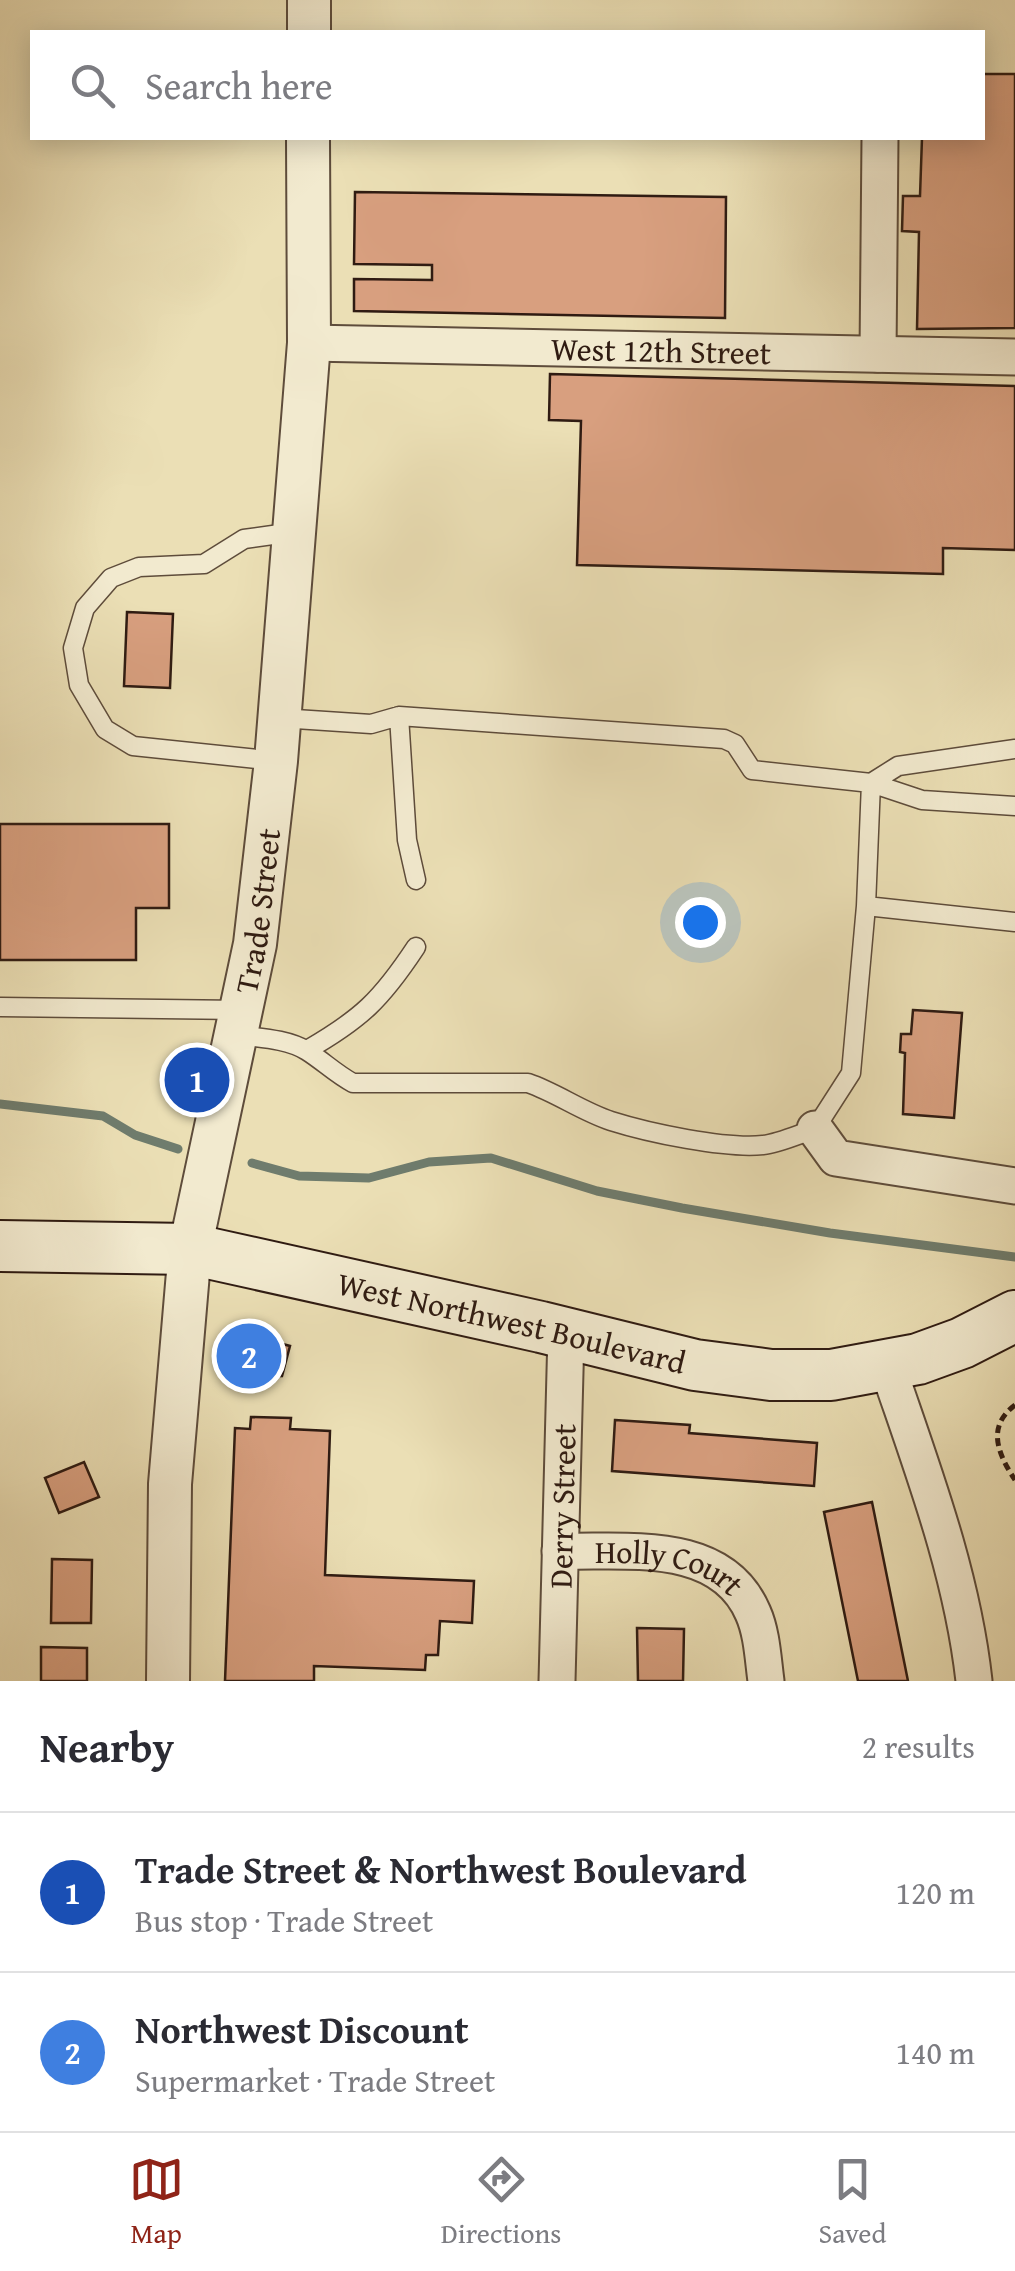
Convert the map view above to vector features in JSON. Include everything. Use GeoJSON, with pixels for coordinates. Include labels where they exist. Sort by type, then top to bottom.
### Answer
{"type":"FeatureCollection","features":[{"type":"Feature","properties":{"kind":"main road","name":"West Northwest Boulevard"},"geometry":{"type":"LineString","coordinates":[[0,1246],[190,1249],[695,1365],[771,1376],[831,1376],[918,1359],[962,1344],[1015,1316]]}},
{"type":"Feature","properties":{"kind":"street"},"geometry":{"type":"LineString","coordinates":[[309,0],[309,30]]}},
{"type":"Feature","properties":{"kind":"street","name":"Trade Street"},"geometry":{"type":"LineString","coordinates":[[168,1681],[170,1484],[190,1249],[240,1023],[268,851],[308,343],[308,140]]}},
{"type":"Feature","properties":{"kind":"street"},"geometry":{"type":"LineString","coordinates":[[878,354],[880,140]]}},
{"type":"Feature","properties":{"kind":"street","name":"West 12th Street"},"geometry":{"type":"LineString","coordinates":[[308,343],[1015,356]]}},
{"type":"Feature","properties":{"kind":"street"},"geometry":{"type":"LineString","coordinates":[[815,1129],[836,1158],[1015,1186]]}},
{"type":"Feature","properties":{"kind":"street","name":"Derry Street"},"geometry":{"type":"LineString","coordinates":[[557,1681],[566,1333]]}},
{"type":"Feature","properties":{"kind":"street"},"geometry":{"type":"LineString","coordinates":[[887,1365],[941,1525],[966,1619],[974,1681]]}},
{"type":"Feature","properties":{"kind":"street","name":"Holly Court"},"geometry":{"type":"LineString","coordinates":[[560,1551],[674,1554],[713,1568],[738,1588],[754,1614],[766,1681]]}},
{"type":"Feature","properties":{"kind":"lane"},"geometry":{"type":"LineString","coordinates":[[276,761],[133,746],[105,729],[79,685],[73,648],[86,608],[111,578],[139,567],[204,564],[244,539],[294,532]]}},
{"type":"Feature","properties":{"kind":"lane"},"geometry":{"type":"LineString","coordinates":[[399,716],[407,840],[416,880]]}},
{"type":"Feature","properties":{"kind":"lane"},"geometry":{"type":"LineString","coordinates":[[280,718],[370,724],[399,716],[724,740],[735,744],[752,770],[871,784],[922,800],[1015,806]]}},
{"type":"Feature","properties":{"kind":"lane"},"geometry":{"type":"LineString","coordinates":[[871,784],[898,766],[1015,749]]}},
{"type":"Feature","properties":{"kind":"lane"},"geometry":{"type":"LineString","coordinates":[[0,1007],[240,1023],[307,1050],[331,1071],[353,1083],[528,1083],[611,1121],[730,1144],[764,1144],[815,1129],[851,1073],[866,906],[871,784]]}},
{"type":"Feature","properties":{"kind":"lane"},"geometry":{"type":"LineString","coordinates":[[866,906],[1015,922]]}},
{"type":"Feature","properties":{"kind":"lane"},"geometry":{"type":"LineString","coordinates":[[307,1050],[353,1023],[387,991],[416,947]]}},
{"type":"Feature","properties":{"kind":"path"},"geometry":{"type":"LineString","coordinates":[[1015,1405],[998,1425],[996,1439],[997,1450],[1015,1480]]}},
{"type":"Feature","properties":{"kind":"building"},"geometry":{"type":"Polygon","coordinates":[[[985,74],[1015,74],[1015,328],[917,329],[919,232],[902,231],[903,196],[920,196],[922,140],[985,140],[985,74]]]}},
{"type":"Feature","properties":{"kind":"building"},"geometry":{"type":"Polygon","coordinates":[[[355,192],[726,197],[725,318],[354,311],[354,279],[432,280],[432,265],[354,264],[355,192]]]}},
{"type":"Feature","properties":{"kind":"building"},"geometry":{"type":"Polygon","coordinates":[[[550,374],[1015,386],[1015,550],[943,548],[943,574],[577,565],[581,421],[549,420],[550,374]]]}},
{"type":"Feature","properties":{"kind":"building"},"geometry":{"type":"Polygon","coordinates":[[[127,612],[173,614],[170,688],[124,686],[127,612]]]}},
{"type":"Feature","properties":{"kind":"building"},"geometry":{"type":"Polygon","coordinates":[[[0,824],[169,824],[169,908],[136,908],[136,960],[0,960],[0,824]]]}},
{"type":"Feature","properties":{"kind":"building"},"geometry":{"type":"Polygon","coordinates":[[[913,1010],[962,1013],[954,1118],[903,1114],[905,1053],[900,1052],[901,1034],[911,1034],[913,1010]]]}},
{"type":"Feature","properties":{"kind":"building"},"geometry":{"type":"Polygon","coordinates":[[[227,1329],[290,1346],[282,1376],[256,1377],[217,1366],[227,1329]]]}},
{"type":"Feature","properties":{"kind":"building"},"geometry":{"type":"Polygon","coordinates":[[[251,1417],[291,1418],[290,1429],[330,1431],[325,1575],[474,1581],[472,1623],[440,1621],[438,1655],[426,1655],[425,1670],[314,1666],[314,1681],[225,1681],[235,1428],[250,1429],[251,1417]]]}},
{"type":"Feature","properties":{"kind":"building"},"geometry":{"type":"Polygon","coordinates":[[[615,1420],[690,1425],[689,1433],[817,1443],[814,1486],[612,1471],[615,1420]]]}},
{"type":"Feature","properties":{"kind":"building"},"geometry":{"type":"Polygon","coordinates":[[[84,1462],[99,1497],[59,1513],[45,1478],[84,1462]]]}},
{"type":"Feature","properties":{"kind":"building"},"geometry":{"type":"Polygon","coordinates":[[[872,1502],[908,1681],[858,1681],[824,1512],[872,1502]]]}},
{"type":"Feature","properties":{"kind":"building"},"geometry":{"type":"Polygon","coordinates":[[[52,1559],[92,1560],[91,1623],[51,1623],[52,1559]]]}},
{"type":"Feature","properties":{"kind":"building"},"geometry":{"type":"Polygon","coordinates":[[[637,1628],[684,1629],[683,1681],[638,1681],[637,1628]]]}},
{"type":"Feature","properties":{"kind":"building"},"geometry":{"type":"Polygon","coordinates":[[[41,1647],[87,1648],[87,1681],[41,1681],[41,1647]]]}},
{"type":"Feature","properties":{"kind":"waterway"},"geometry":{"type":"LineString","coordinates":[[0,1104],[103,1116],[135,1135],[178,1149]]}},
{"type":"Feature","properties":{"kind":"waterway"},"geometry":{"type":"LineString","coordinates":[[252,1163],[299,1176],[369,1178],[429,1162],[491,1158],[597,1191],[682,1208],[830,1233],[1015,1257]]}},
{"type":"Feature","properties":{"kind":"place","name":"Trade Street & Northwest Boulevard"},"geometry":{"type":"Point","coordinates":[197,1080]}},
{"type":"Feature","properties":{"kind":"place","name":"Northwest Discount"},"geometry":{"type":"Point","coordinates":[249,1356]}}]}
